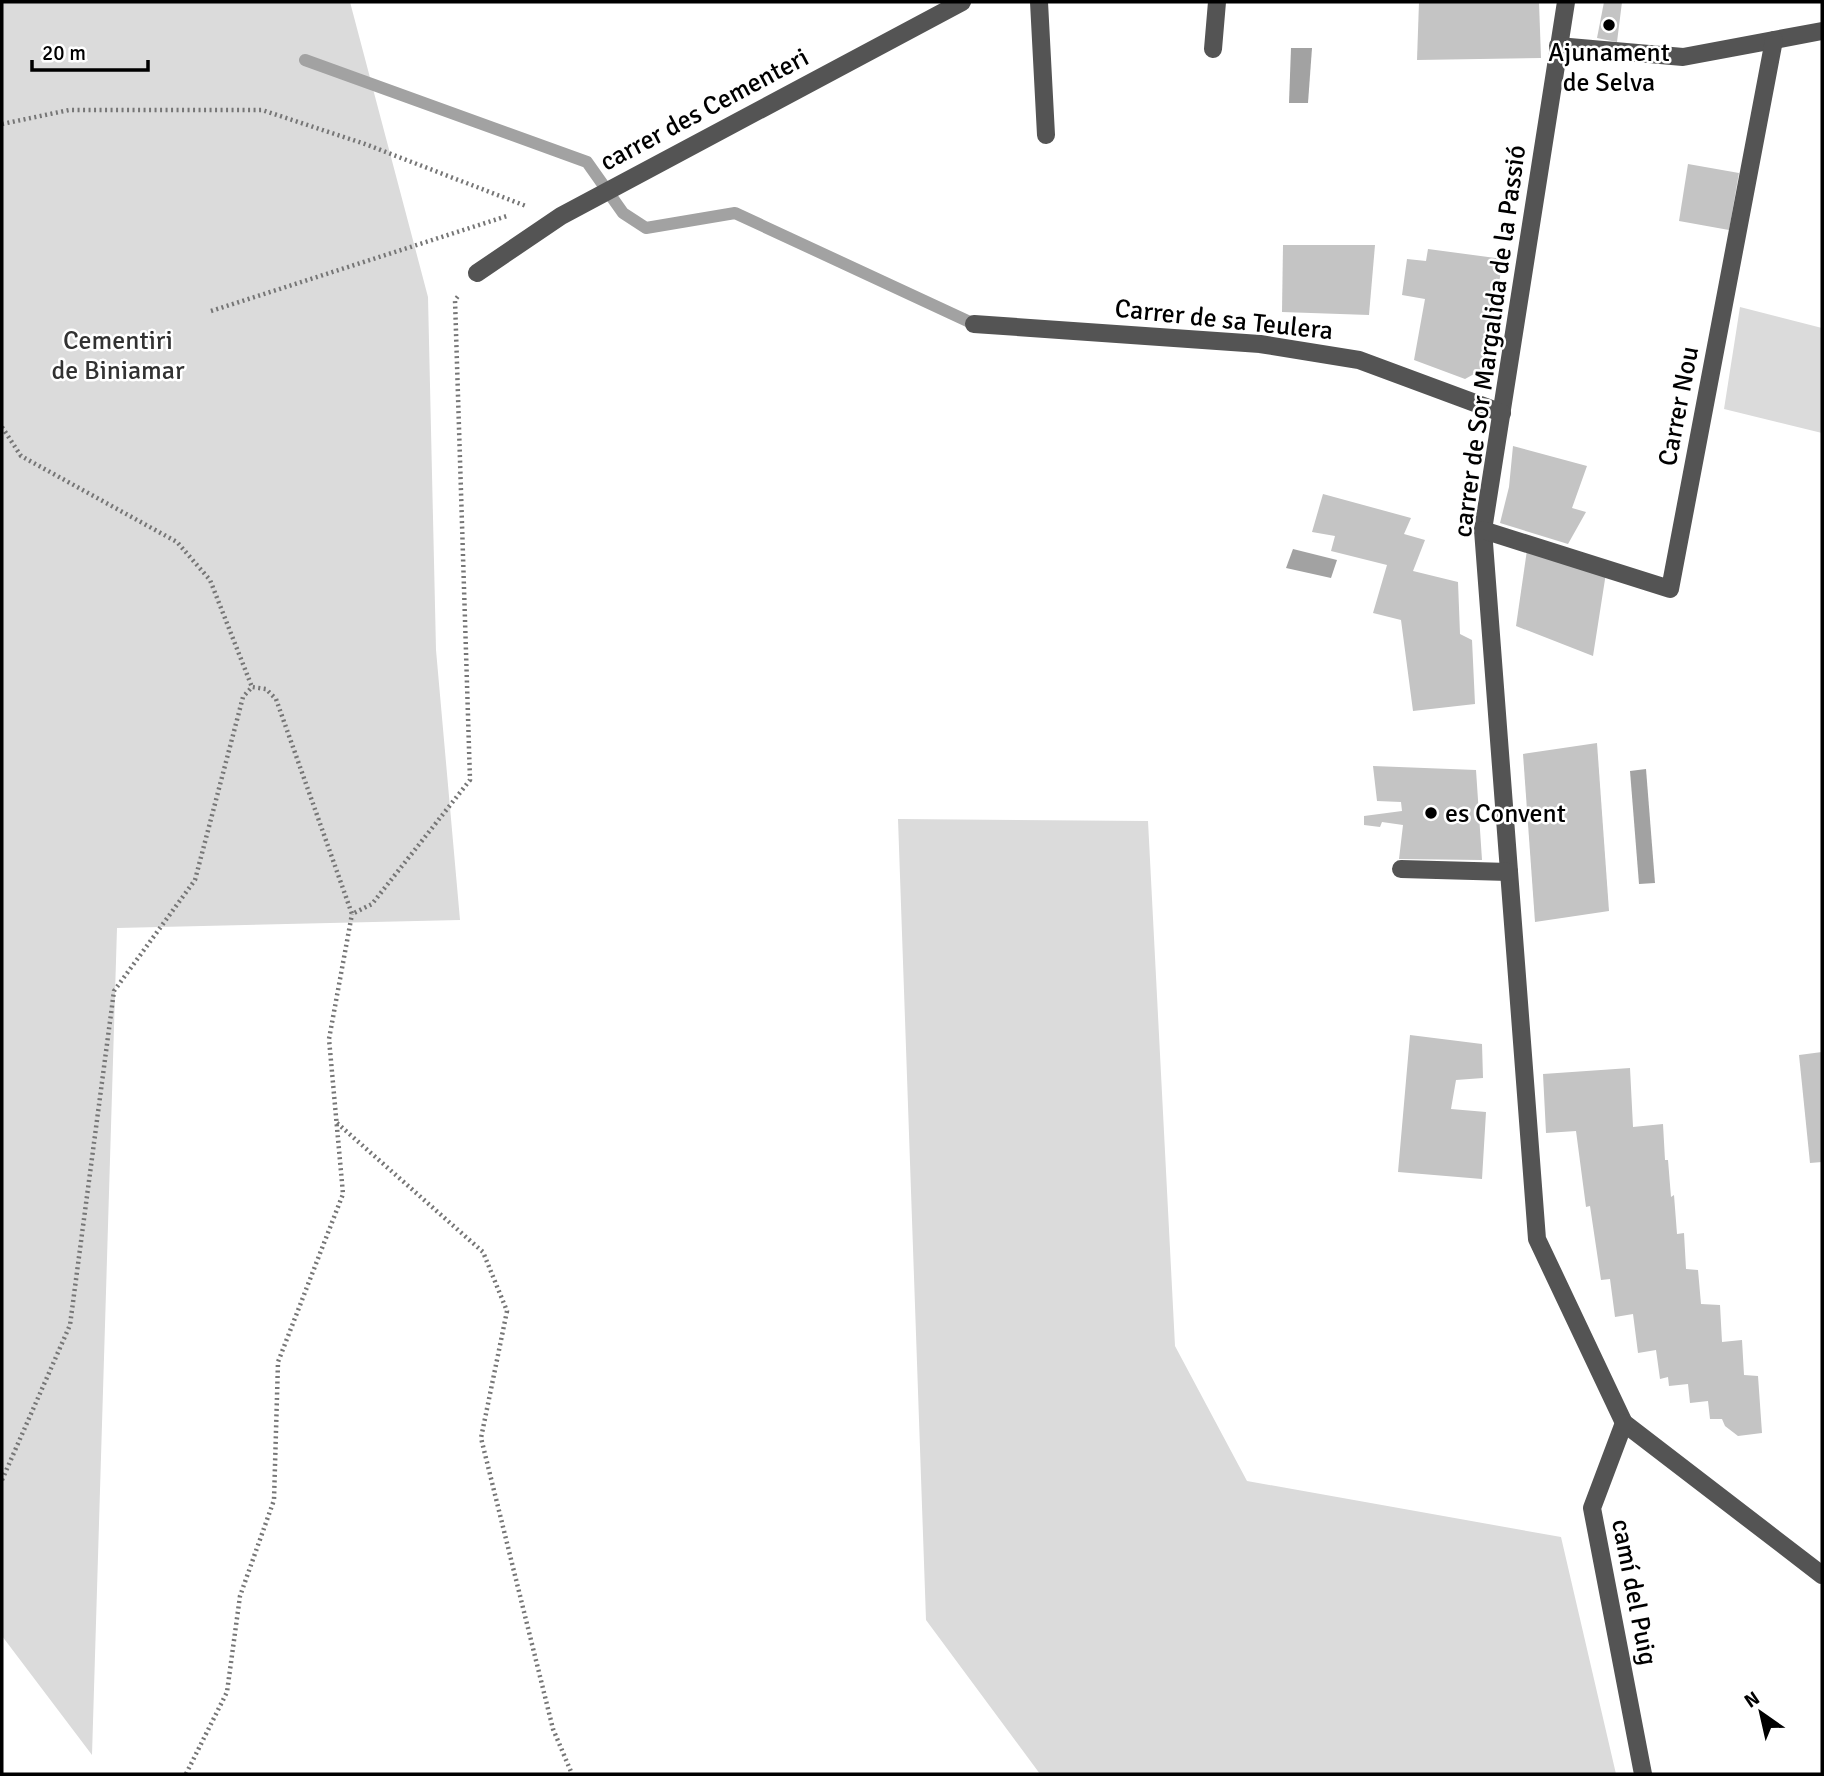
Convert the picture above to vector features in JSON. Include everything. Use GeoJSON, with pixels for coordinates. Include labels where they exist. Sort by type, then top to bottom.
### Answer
{"type":"FeatureCollection","features":[{"type":"Feature","properties":{"kind":"street","name":"carrer des Cementeri"},"geometry":{"type":"LineString","coordinates":[[477,273],[584,203],[962,2]]}},
{"type":"Feature","properties":{"kind":"street"},"geometry":{"type":"LineString","coordinates":[[1039,2],[1046,135]]}},
{"type":"Feature","properties":{"kind":"street"},"geometry":{"type":"LineString","coordinates":[[1213,49],[1217,2]]}},
{"type":"Feature","properties":{"kind":"street","name":"carrer de Sor Margalida de la Passió"},"geometry":{"type":"LineString","coordinates":[[1566,2],[1483,530],[1537,1239],[1624,1423],[1822,1575]]}},
{"type":"Feature","properties":{"kind":"street"},"geometry":{"type":"LineString","coordinates":[[1558,46],[1683,57],[1822,31]]}},
{"type":"Feature","properties":{"kind":"street","name":"Carrer Nou"},"geometry":{"type":"LineString","coordinates":[[1483,530],[1670,589],[1774,40]]}},
{"type":"Feature","properties":{"kind":"street","name":"Carrer de sa Teulera"},"geometry":{"type":"LineString","coordinates":[[974,324],[1235,343],[1359,360],[1502,413]]}},
{"type":"Feature","properties":{"kind":"street"},"geometry":{"type":"LineString","coordinates":[[1401,869],[1509,872]]}},
{"type":"Feature","properties":{"kind":"street","name":"camí del Puig"},"geometry":{"type":"LineString","coordinates":[[1624,1423],[1592,1508],[1643,1774]]}},
{"type":"Feature","properties":{"kind":"path"},"geometry":{"type":"LineString","coordinates":[[2,124],[69,110],[262,110],[365,144],[531,208],[211,312]]}},
{"type":"Feature","properties":{"kind":"path"},"geometry":{"type":"LineString","coordinates":[[352,914],[372,904],[470,780],[455,300],[477,273]]}},
{"type":"Feature","properties":{"kind":"path"},"geometry":{"type":"LineString","coordinates":[[2,427],[20,456],[177,542],[210,580],[252,687]]}},
{"type":"Feature","properties":{"kind":"path"},"geometry":{"type":"LineString","coordinates":[[186,1774],[226,1692],[240,1596],[274,1500],[278,1362],[343,1194],[329,1039],[352,914],[276,699],[266,689],[252,687]]}},
{"type":"Feature","properties":{"kind":"path"},"geometry":{"type":"LineString","coordinates":[[2,1480],[70,1325],[114,991],[195,880],[234,738],[239,706],[252,687]]}},
{"type":"Feature","properties":{"kind":"path"},"geometry":{"type":"LineString","coordinates":[[337,1122],[483,1252],[507,1311],[481,1438],[553,1729],[572,1774]]}},
{"type":"Feature","properties":{"kind":"green space","name":"Cementiri de Biniamar"},"geometry":{"type":"Polygon","coordinates":[[[2,2],[350,2],[428,297],[436,650],[460,920],[117,928],[92,1755],[2,1636],[2,2]]]}},
{"type":"Feature","properties":{"kind":"green space"},"geometry":{"type":"Polygon","coordinates":[[[1740,307],[1822,328],[1822,433],[1724,409],[1740,307]]]}},
{"type":"Feature","properties":{"kind":"green space"},"geometry":{"type":"Polygon","coordinates":[[[898,819],[1148,821],[1175,1346],[1247,1481],[1561,1537],[1616,1774],[1040,1774],[926,1620],[898,819]]]}},
{"type":"Feature","properties":{"kind":"shaded area"},"geometry":{"type":"Polygon","coordinates":[[[1291,48],[1312,48],[1308,103],[1289,103],[1291,48]]]}},
{"type":"Feature","properties":{"kind":"shaded area"},"geometry":{"type":"Polygon","coordinates":[[[1293,549],[1337,560],[1331,578],[1286,568],[1293,549]]]}},
{"type":"Feature","properties":{"kind":"shaded area"},"geometry":{"type":"Polygon","coordinates":[[[1646,769],[1655,883],[1639,884],[1630,771],[1646,769]]]}},
{"type":"Feature","properties":{"kind":"building"},"geometry":{"type":"Polygon","coordinates":[[[1419,2],[1539,2],[1541,58],[1417,60],[1419,2]]]}},
{"type":"Feature","properties":{"kind":"building","name":"Ajunament de Selva"},"geometry":{"type":"Polygon","coordinates":[[[1604,2],[1622,2],[1617,42],[1597,38],[1604,2]]]}},
{"type":"Feature","properties":{"kind":"building"},"geometry":{"type":"Polygon","coordinates":[[[1688,164],[1739,173],[1729,230],[1679,221],[1688,164]]]}},
{"type":"Feature","properties":{"kind":"building"},"geometry":{"type":"Polygon","coordinates":[[[1283,245],[1375,245],[1369,315],[1282,312],[1283,245]]]}},
{"type":"Feature","properties":{"kind":"building"},"geometry":{"type":"Polygon","coordinates":[[[1428,249],[1503,259],[1485,368],[1465,379],[1414,360],[1425,299],[1402,295],[1407,259],[1426,261],[1428,249]]]}},
{"type":"Feature","properties":{"kind":"building"},"geometry":{"type":"Polygon","coordinates":[[[1513,446],[1587,466],[1572,508],[1586,512],[1568,544],[1500,523],[1509,487],[1513,446]]]}},
{"type":"Feature","properties":{"kind":"building"},"geometry":{"type":"Polygon","coordinates":[[[1323,494],[1411,518],[1404,534],[1425,540],[1413,571],[1458,582],[1460,634],[1472,640],[1475,704],[1413,711],[1401,620],[1373,613],[1387,565],[1331,551],[1335,536],[1312,532],[1323,494]]]}},
{"type":"Feature","properties":{"kind":"building"},"geometry":{"type":"Polygon","coordinates":[[[1527,550],[1606,573],[1593,656],[1516,626],[1527,550]]]}},
{"type":"Feature","properties":{"kind":"building"},"geometry":{"type":"Polygon","coordinates":[[[1597,743],[1609,911],[1535,922],[1523,754],[1597,743]]]}},
{"type":"Feature","properties":{"kind":"building","name":"es Convent"},"geometry":{"type":"Polygon","coordinates":[[[1373,766],[1476,770],[1482,860],[1399,859],[1403,825],[1382,822],[1380,827],[1364,825],[1364,816],[1402,811],[1401,802],[1377,801],[1373,766]]]}},
{"type":"Feature","properties":{"kind":"building"},"geometry":{"type":"Polygon","coordinates":[[[1410,1035],[1482,1044],[1483,1078],[1456,1080],[1451,1109],[1486,1112],[1482,1179],[1398,1172],[1410,1035]]]}},
{"type":"Feature","properties":{"kind":"building"},"geometry":{"type":"Polygon","coordinates":[[[1822,1052],[1822,1162],[1810,1163],[1799,1055],[1822,1052]]]}},
{"type":"Feature","properties":{"kind":"building"},"geometry":{"type":"Polygon","coordinates":[[[1630,1068],[1633,1127],[1663,1124],[1665,1160],[1668,1160],[1671,1197],[1674,1195],[1677,1234],[1684,1233],[1686,1269],[1698,1270],[1701,1304],[1720,1305],[1722,1342],[1742,1340],[1744,1375],[1758,1376],[1762,1433],[1738,1436],[1725,1426],[1722,1419],[1710,1419],[1708,1401],[1690,1403],[1688,1384],[1669,1386],[1668,1377],[1660,1379],[1656,1350],[1638,1353],[1633,1314],[1615,1317],[1610,1279],[1601,1280],[1590,1206],[1586,1207],[1576,1131],[1546,1133],[1543,1074],[1630,1068]]]}},
{"type":"Feature","properties":{"kind":"waterway"},"geometry":{"type":"LineString","coordinates":[[305,60],[587,162],[623,213],[646,228],[735,213],[974,324]]}},
{"type":"Feature","properties":{"kind":"place","name":"Ajunament de Selva"},"geometry":{"type":"Point","coordinates":[1609,25]}},
{"type":"Feature","properties":{"kind":"place","name":"es Convent"},"geometry":{"type":"Point","coordinates":[1431,813]}}]}
